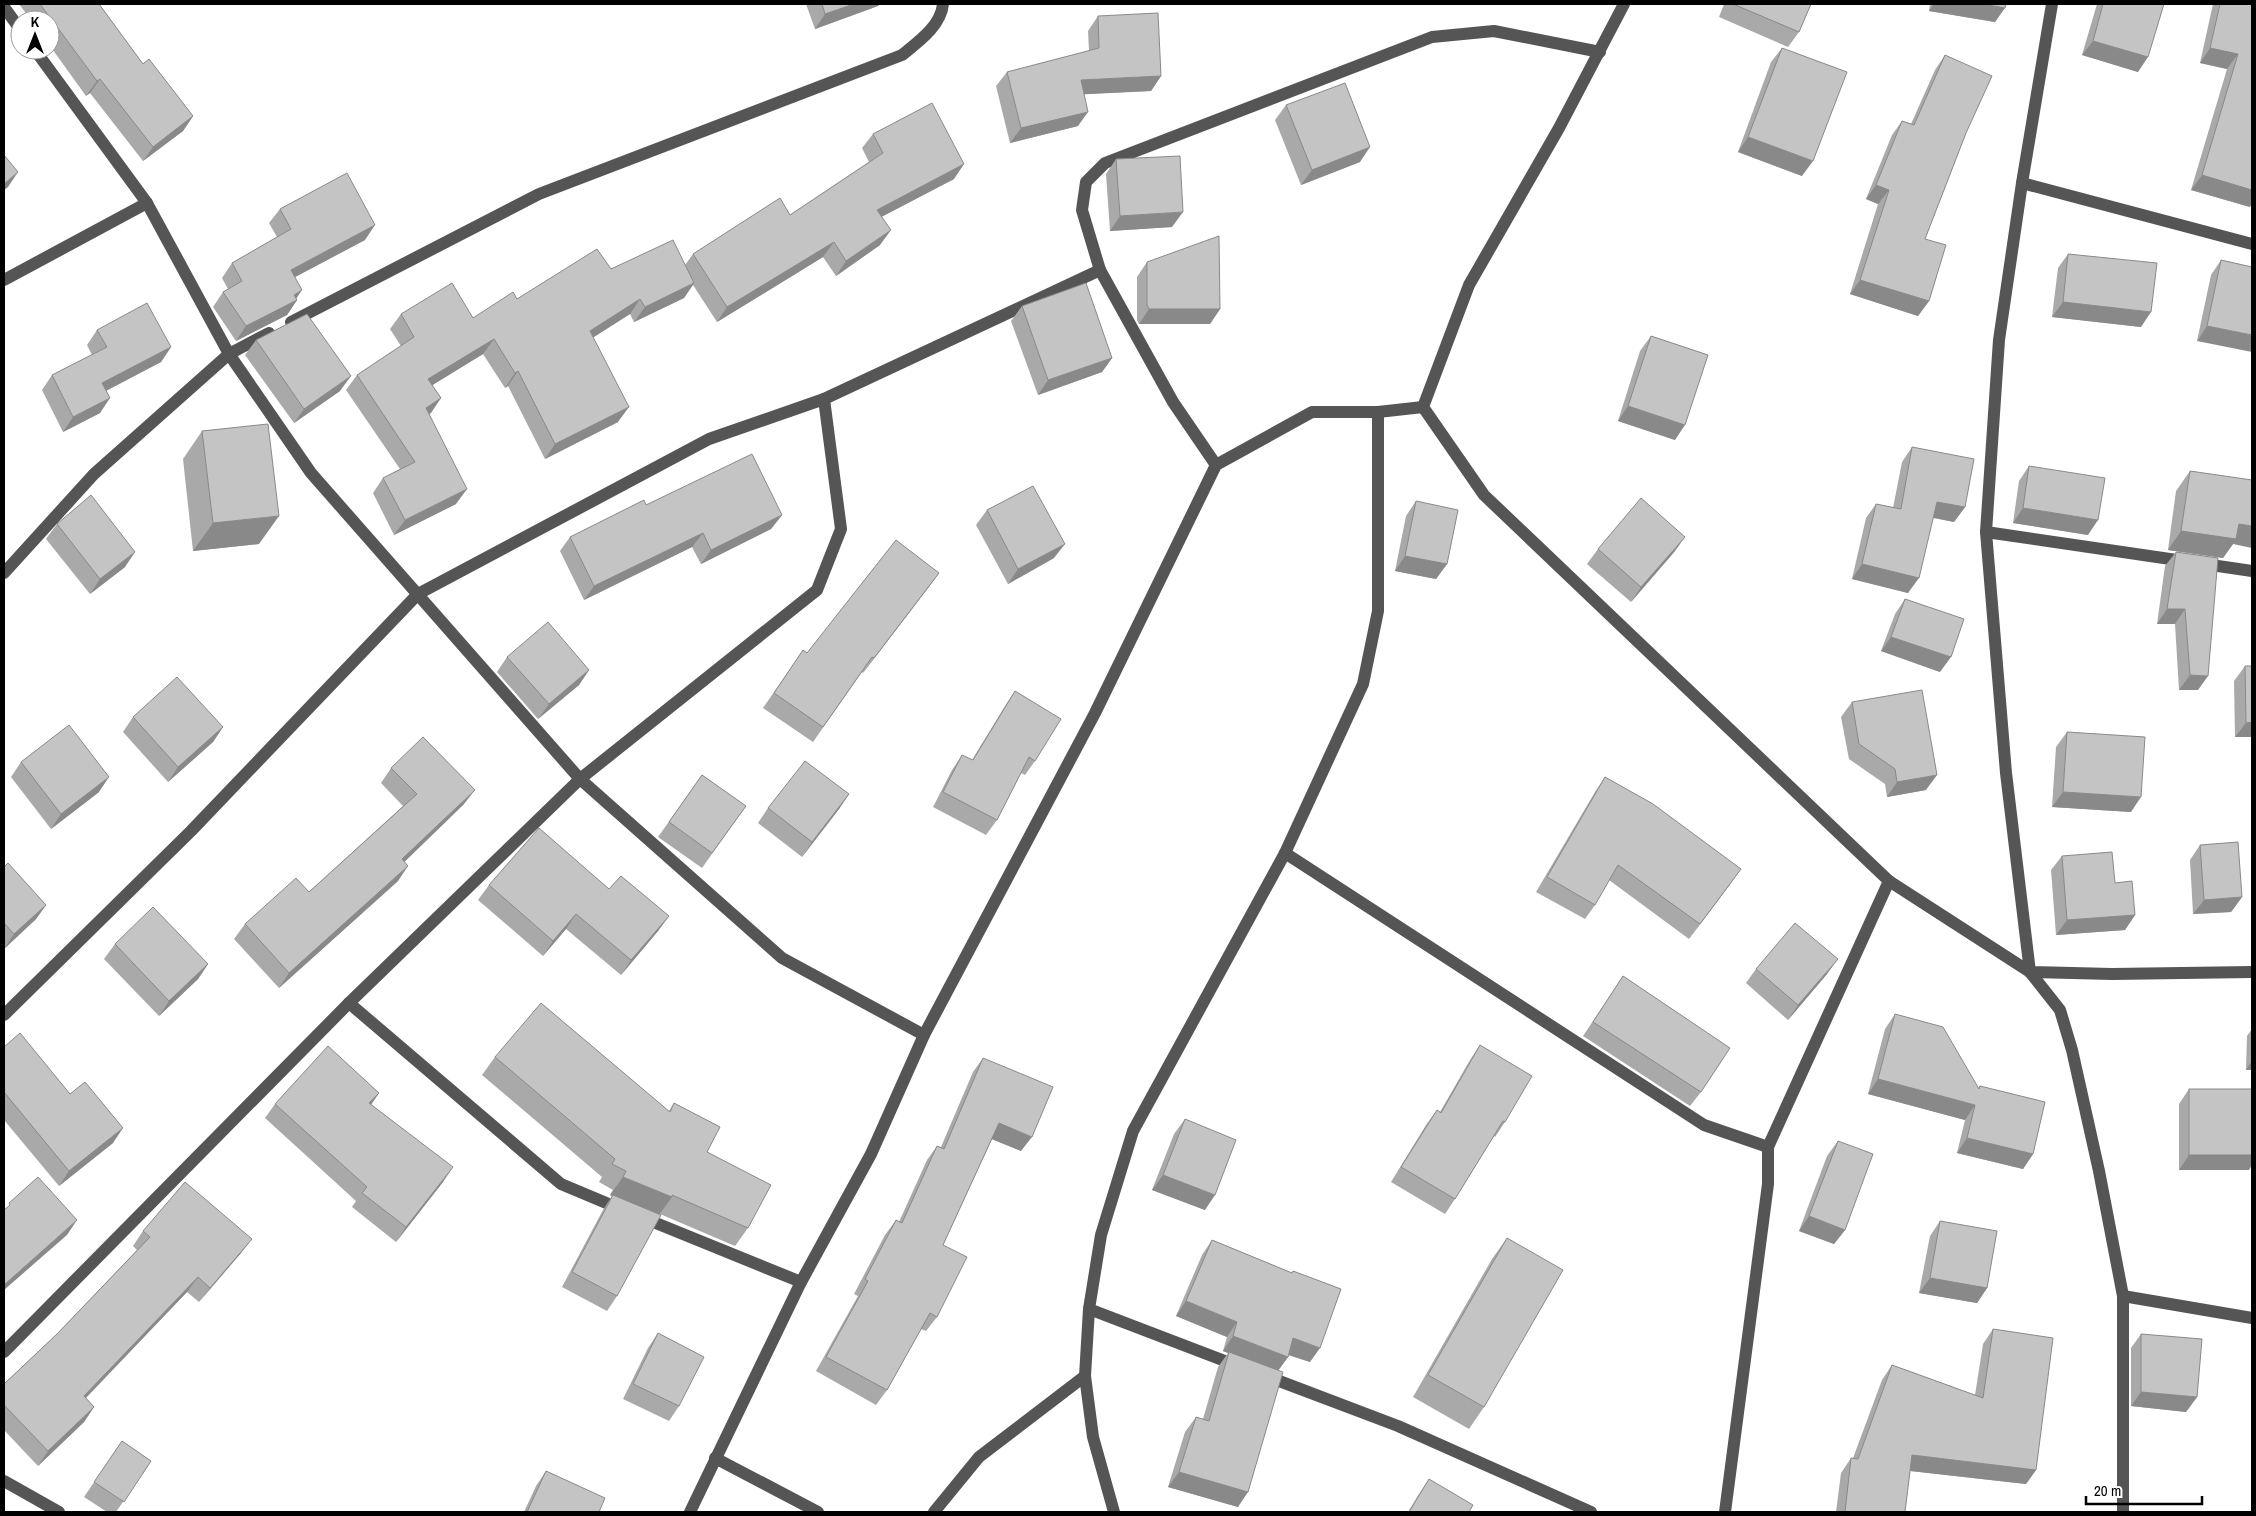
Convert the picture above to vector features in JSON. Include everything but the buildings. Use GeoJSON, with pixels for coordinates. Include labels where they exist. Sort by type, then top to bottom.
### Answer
{"type":"FeatureCollection","features":[{"type":"Feature","properties":{"kind":"street"},"geometry":{"type":"LineString","coordinates":[[4,573],[94,474],[229,354],[539,194],[902,55],[926,36],[943,10],[943,4]]}},
{"type":"Feature","properties":{"kind":"street"},"geometry":{"type":"LineString","coordinates":[[1423,407],[1469,285],[1559,128],[1624,4]]}},
{"type":"Feature","properties":{"kind":"street"},"geometry":{"type":"LineString","coordinates":[[2030,972],[2006,773],[1986,532],[1999,340],[2022,183],[2052,4]]}},
{"type":"Feature","properties":{"kind":"street"},"geometry":{"type":"LineString","coordinates":[[1216,466],[1173,402],[1100,270],[1082,210],[1086,182],[1105,163],[1432,37],[1494,32],[1600,52]]}},
{"type":"Feature","properties":{"kind":"street"},"geometry":{"type":"LineString","coordinates":[[42,60],[147,203],[229,354],[311,473],[580,779],[782,958],[924,1035]]}},
{"type":"Feature","properties":{"kind":"street"},"geometry":{"type":"LineString","coordinates":[[2022,183],[2252,244]]}},
{"type":"Feature","properties":{"kind":"street"},"geometry":{"type":"LineString","coordinates":[[4,280],[147,203]]}},
{"type":"Feature","properties":{"kind":"street"},"geometry":{"type":"LineString","coordinates":[[4,1015],[191,831],[418,594],[708,439],[824,399],[1100,270]]}},
{"type":"Feature","properties":{"kind":"street"},"geometry":{"type":"LineString","coordinates":[[4,1352],[349,1003],[580,779],[817,590],[841,529],[824,399]]}},
{"type":"Feature","properties":{"kind":"street"},"geometry":{"type":"LineString","coordinates":[[690,1512],[801,1282],[871,1154],[924,1035],[1095,713],[1216,466],[1312,412],[1378,412],[1423,407]]}},
{"type":"Feature","properties":{"kind":"street"},"geometry":{"type":"LineString","coordinates":[[1423,407],[1484,495],[1888,881],[2030,972],[2060,1010],[2072,1050],[2099,1171],[2123,1296],[2123,1512]]}},
{"type":"Feature","properties":{"kind":"street"},"geometry":{"type":"LineString","coordinates":[[1114,1512],[1093,1437],[1085,1376],[1089,1309],[1101,1235],[1133,1131],[1285,853],[1363,684],[1378,611],[1378,412]]}},
{"type":"Feature","properties":{"kind":"street"},"geometry":{"type":"LineString","coordinates":[[1986,532],[2252,571]]}},
{"type":"Feature","properties":{"kind":"street"},"geometry":{"type":"LineString","coordinates":[[1285,853],[1704,1125],[1768,1147]]}},
{"type":"Feature","properties":{"kind":"street"},"geometry":{"type":"LineString","coordinates":[[1725,1512],[1768,1184],[1768,1147],[1888,881]]}},
{"type":"Feature","properties":{"kind":"street"},"geometry":{"type":"LineString","coordinates":[[2030,972],[2112,974],[2252,972]]}},
{"type":"Feature","properties":{"kind":"street"},"geometry":{"type":"LineString","coordinates":[[349,1003],[561,1184],[801,1282]]}},
{"type":"Feature","properties":{"kind":"street"},"geometry":{"type":"LineString","coordinates":[[2123,1296],[2252,1318]]}},
{"type":"Feature","properties":{"kind":"street"},"geometry":{"type":"LineString","coordinates":[[1089,1309],[1398,1426],[1591,1512]]}},
{"type":"Feature","properties":{"kind":"street"},"geometry":{"type":"LineString","coordinates":[[934,1512],[980,1457],[1085,1376]]}},
{"type":"Feature","properties":{"kind":"street"},"geometry":{"type":"LineString","coordinates":[[716,1458],[818,1512]]}},
{"type":"Feature","properties":{"kind":"street"},"geometry":{"type":"LineString","coordinates":[[4,1481],[59,1512]]}}]}
